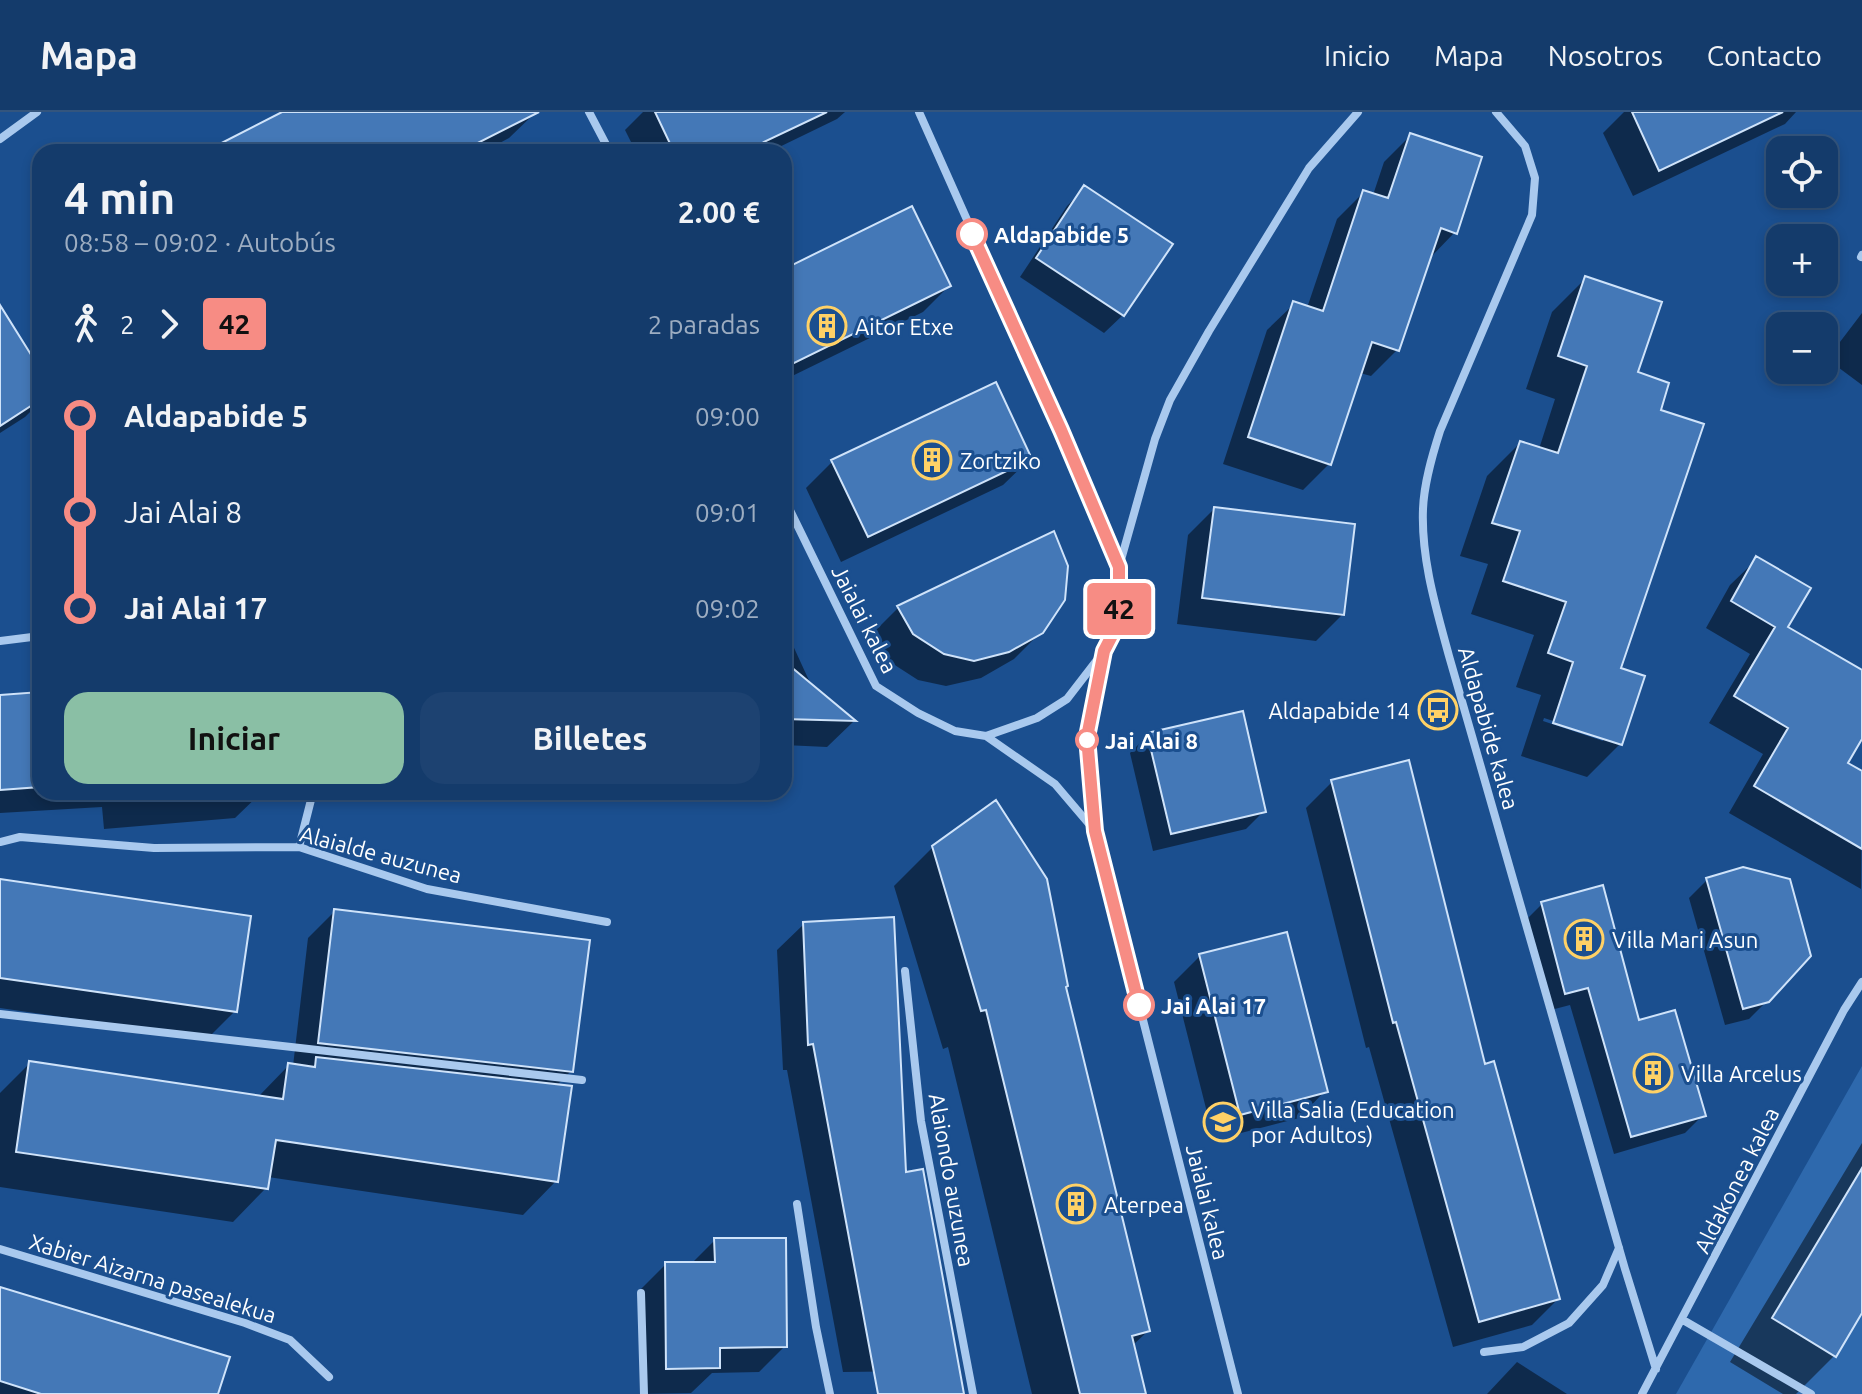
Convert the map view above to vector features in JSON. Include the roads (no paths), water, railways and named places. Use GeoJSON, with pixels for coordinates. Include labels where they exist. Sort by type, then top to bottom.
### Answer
{"type":"FeatureCollection","features":[{"type":"Feature","properties":{"kind":"street"},"geometry":{"type":"LineString","coordinates":[[0,139],[37,112]]}},
{"type":"Feature","properties":{"kind":"street"},"geometry":{"type":"LineString","coordinates":[[589,112],[606,144]]}},
{"type":"Feature","properties":{"kind":"street"},"geometry":{"type":"LineString","coordinates":[[919,112],[1119,567]]}},
{"type":"Feature","properties":{"kind":"street"},"geometry":{"type":"LineString","coordinates":[[986,736],[1037,718],[1067,699],[1104,651],[1119,622],[1119,567],[1155,439],[1182,375],[1309,168],[1358,112]]}},
{"type":"Feature","properties":{"kind":"street","name":"Aldapabide kalea"},"geometry":{"type":"LineString","coordinates":[[1496,112],[1525,146],[1535,178],[1532,215],[1440,431],[1429,467],[1423,508],[1424,550],[1449,656],[1656,1369]]}},
{"type":"Feature","properties":{"kind":"street","name":"Jaialai kalea"},"geometry":{"type":"LineString","coordinates":[[792,514],[876,686],[918,713],[955,731],[986,736],[1055,784],[1095,831],[1238,1394]]}},
{"type":"Feature","properties":{"kind":"street"},"geometry":{"type":"LineString","coordinates":[[0,641],[32,637]]}},
{"type":"Feature","properties":{"kind":"street"},"geometry":{"type":"LineString","coordinates":[[1095,831],[1087,737],[1104,651]]}},
{"type":"Feature","properties":{"kind":"street"},"geometry":{"type":"LineString","coordinates":[[299,847],[311,800]]}},
{"type":"Feature","properties":{"kind":"street","name":"Alaialde auzunea"},"geometry":{"type":"LineString","coordinates":[[0,842],[20,837],[154,848],[299,847],[427,889],[607,922]]}},
{"type":"Feature","properties":{"kind":"street","name":"Alaiondo auzunea"},"geometry":{"type":"LineString","coordinates":[[905,971],[921,1121],[973,1394]]}},
{"type":"Feature","properties":{"kind":"street","name":"Aldakonea kalea"},"geometry":{"type":"LineString","coordinates":[[1642,1394],[1844,1010],[1862,982]]}},
{"type":"Feature","properties":{"kind":"street"},"geometry":{"type":"LineString","coordinates":[[0,1014],[582,1080]]}},
{"type":"Feature","properties":{"kind":"street"},"geometry":{"type":"LineString","coordinates":[[797,1204],[830,1394]]}},
{"type":"Feature","properties":{"kind":"street"},"geometry":{"type":"LineString","coordinates":[[1484,1352],[1523,1347],[1569,1323],[1603,1285],[1619,1248]]}},
{"type":"Feature","properties":{"kind":"street","name":"Xabier Aizarna pasealekua"},"geometry":{"type":"LineString","coordinates":[[0,1249],[245,1323],[290,1340],[329,1377]]}},
{"type":"Feature","properties":{"kind":"street"},"geometry":{"type":"LineString","coordinates":[[641,1293],[644,1394]]}},
{"type":"Feature","properties":{"kind":"street"},"geometry":{"type":"LineString","coordinates":[[1683,1320],[1811,1394]]}},
{"type":"Feature","properties":{"kind":"place","name":"Aldapabide 5"},"geometry":{"type":"Point","coordinates":[972,234]}},
{"type":"Feature","properties":{"kind":"place","name":"Aitor Etxe"},"geometry":{"type":"Point","coordinates":[827,326]}},
{"type":"Feature","properties":{"kind":"place","name":"Zortziko"},"geometry":{"type":"Point","coordinates":[932,460]}},
{"type":"Feature","properties":{"kind":"place","name":"Aldapabide 14"},"geometry":{"type":"Point","coordinates":[1438,710]}},
{"type":"Feature","properties":{"kind":"place","name":"Jai Alai 8"},"geometry":{"type":"Point","coordinates":[1087,740]}},
{"type":"Feature","properties":{"kind":"place","name":"Villa Mari Asun"},"geometry":{"type":"Point","coordinates":[1584,939]}},
{"type":"Feature","properties":{"kind":"place","name":"Jai Alai 17"},"geometry":{"type":"Point","coordinates":[1139,1005]}},
{"type":"Feature","properties":{"kind":"place","name":"Villa Arcelus"},"geometry":{"type":"Point","coordinates":[1653,1073]}},
{"type":"Feature","properties":{"kind":"place","name":"Villa Salia (Education por Adultos)"},"geometry":{"type":"Point","coordinates":[1223,1122]}},
{"type":"Feature","properties":{"kind":"place","name":"Aterpea"},"geometry":{"type":"Point","coordinates":[1076,1204]}}]}
